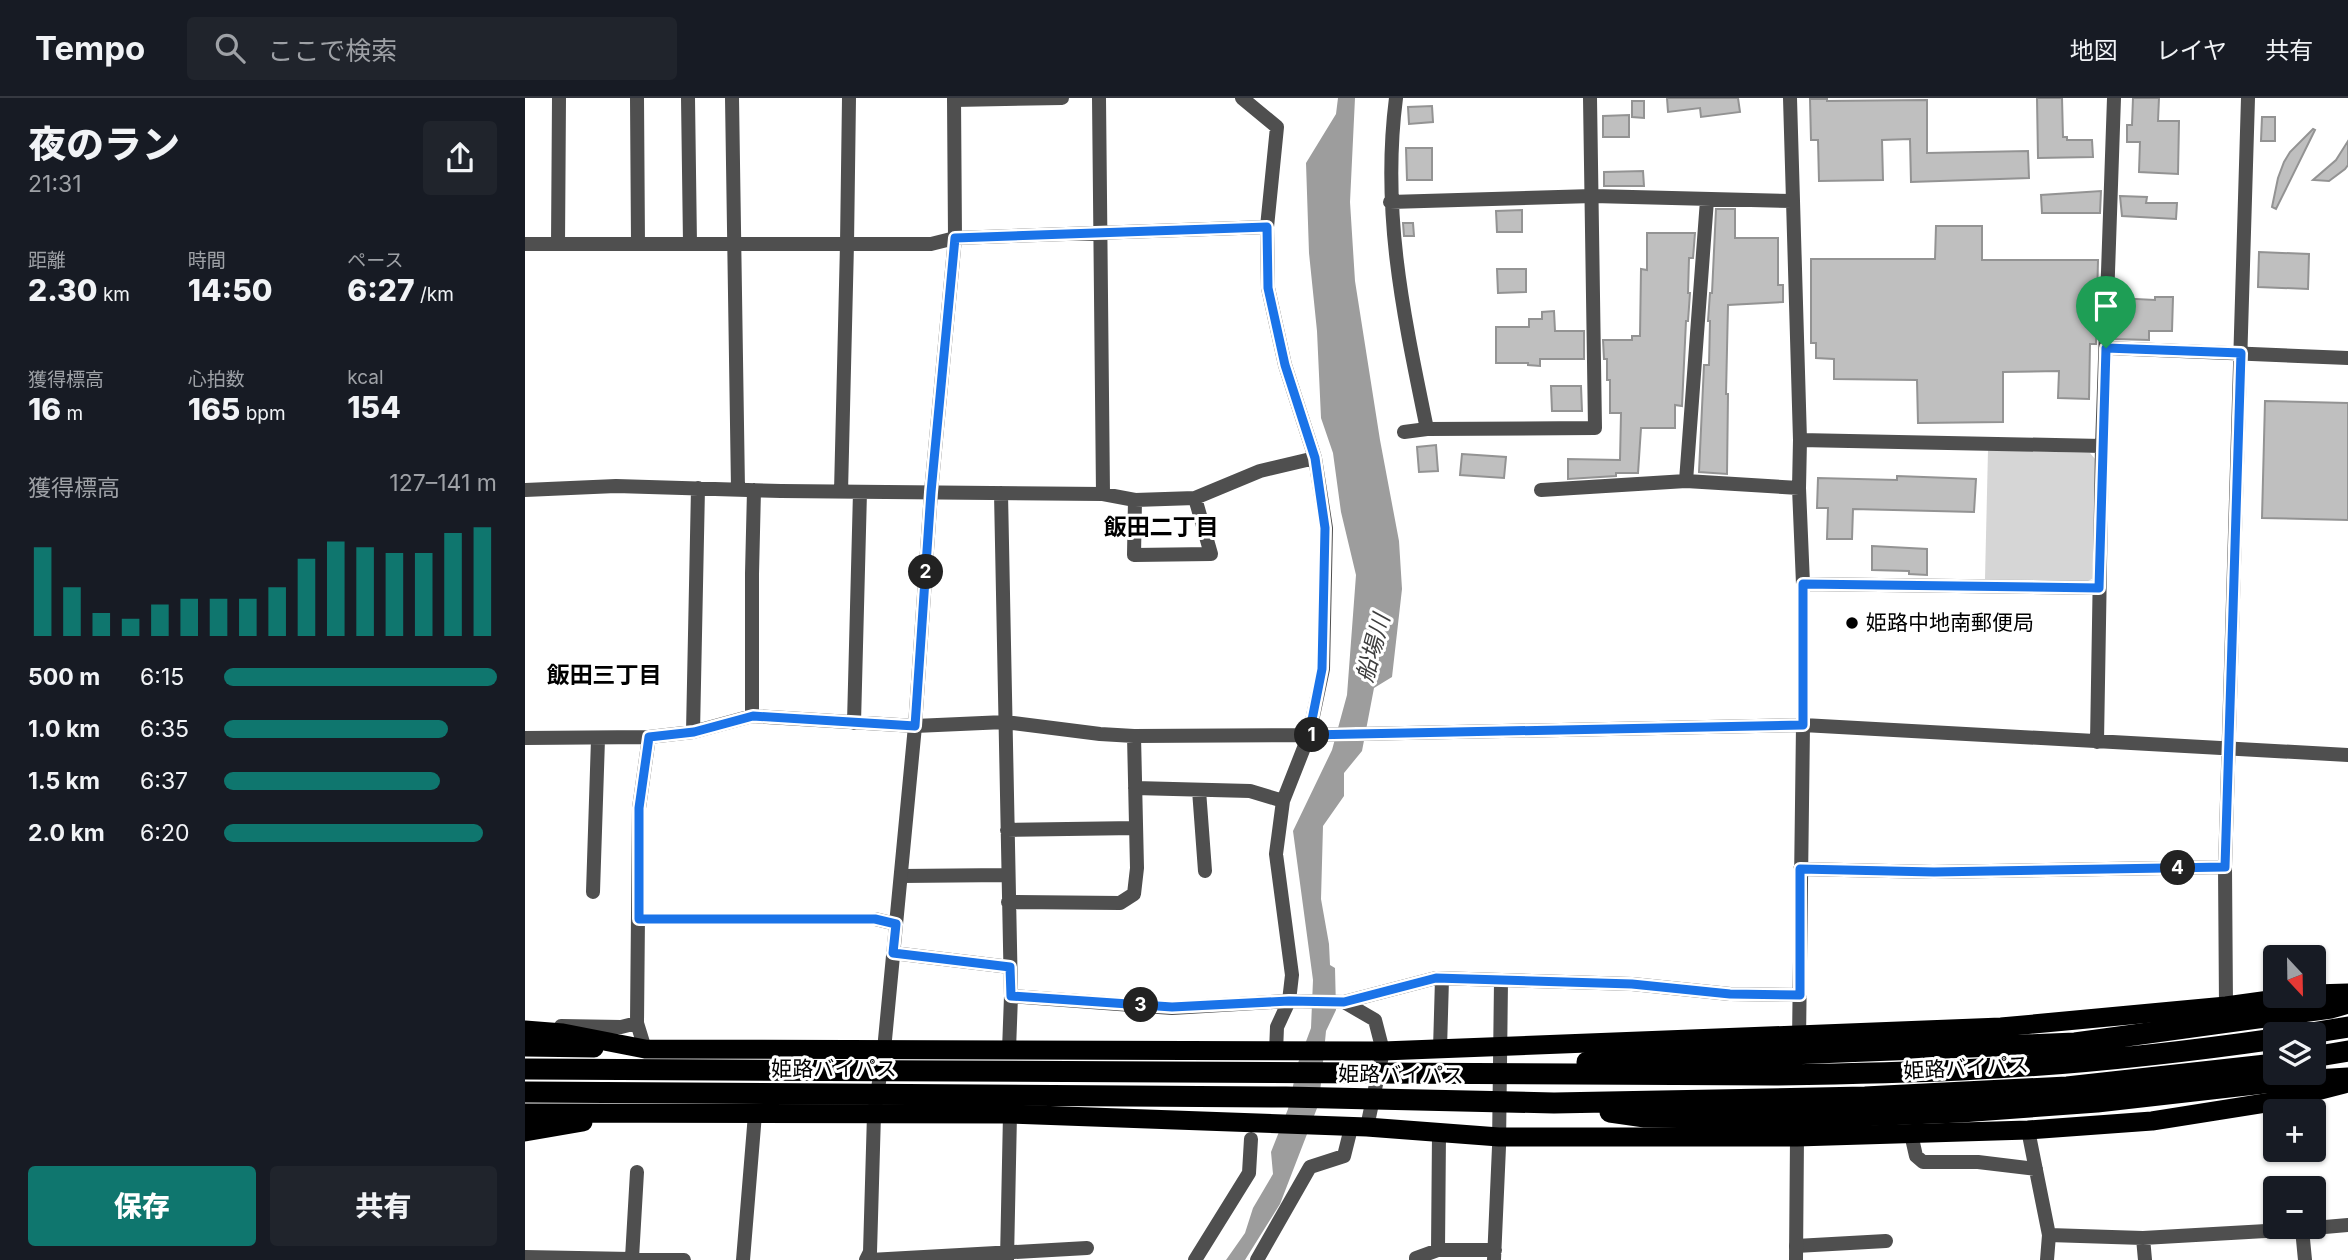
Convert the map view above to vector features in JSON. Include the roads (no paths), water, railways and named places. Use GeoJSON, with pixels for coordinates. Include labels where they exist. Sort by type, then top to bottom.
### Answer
{"type":"FeatureCollection","features":[{"type":"Feature","properties":{"kind":"highway"},"geometry":{"type":"LineString","coordinates":[[2326,994],[2348,993]]}},
{"type":"Feature","properties":{"kind":"highway"},"geometry":{"type":"LineString","coordinates":[[525,1047],[1383,1051],[2001,1027],[2263,1001]]}},
{"type":"Feature","properties":{"kind":"highway"},"geometry":{"type":"LineString","coordinates":[[1393,1075],[1591,1061],[2075,1042],[2225,1024],[2348,1003]]}},
{"type":"Feature","properties":{"kind":"highway"},"geometry":{"type":"LineString","coordinates":[[2326,1031],[2348,1027]]}},
{"type":"Feature","properties":{"kind":"highway"},"geometry":{"type":"LineString","coordinates":[[525,1028],[645,1049]]}},
{"type":"Feature","properties":{"kind":"highway","name":"姫路バイパス"},"geometry":{"type":"LineString","coordinates":[[525,1069],[1775,1075],[1961,1070],[2102,1060],[2263,1041]]}},
{"type":"Feature","properties":{"kind":"highway"},"geometry":{"type":"LineString","coordinates":[[2326,1055],[2348,1051]]}},
{"type":"Feature","properties":{"kind":"highway","name":"姫路バイパス"},"geometry":{"type":"LineString","coordinates":[[525,1092],[1272,1097],[1554,1103],[1865,1097],[2067,1087],[2263,1065]]}},
{"type":"Feature","properties":{"kind":"highway"},"geometry":{"type":"LineString","coordinates":[[1554,1103],[1644,1118],[1779,1119],[1961,1112],[2097,1102],[2264,1083],[2348,1081]]}},
{"type":"Feature","properties":{"kind":"highway"},"geometry":{"type":"LineString","coordinates":[[525,1113],[1010,1114],[1251,1131],[1359,1127],[1499,1137],[1797,1137],[2028,1130],[2153,1121],[2278,1101],[2348,1081]]}},
{"type":"Feature","properties":{"kind":"highway"},"geometry":{"type":"LineString","coordinates":[[525,1132],[628,1113]]}},
{"type":"Feature","properties":{"kind":"street"},"geometry":{"type":"LineString","coordinates":[[558,244],[559,98]]}},
{"type":"Feature","properties":{"kind":"street"},"geometry":{"type":"LineString","coordinates":[[637,98],[638,244]]}},
{"type":"Feature","properties":{"kind":"street"},"geometry":{"type":"LineString","coordinates":[[688,98],[690,244]]}},
{"type":"Feature","properties":{"kind":"street"},"geometry":{"type":"LineString","coordinates":[[732,98],[738,489]]}},
{"type":"Feature","properties":{"kind":"street"},"geometry":{"type":"LineString","coordinates":[[841,492],[849,98]]}},
{"type":"Feature","properties":{"kind":"street"},"geometry":{"type":"LineString","coordinates":[[1062,98],[954,99],[955,238],[931,492],[915,726],[884,1050],[874,1114],[868,1260],[1007,1256],[1087,1248]]}},
{"type":"Feature","properties":{"kind":"street"},"geometry":{"type":"LineString","coordinates":[[1099,98],[1103,495]]}},
{"type":"Feature","properties":{"kind":"street"},"geometry":{"type":"LineString","coordinates":[[1242,98],[1277,127],[1267,227],[1268,288],[1285,365],[1315,458],[1325,528],[1322,669],[1309,735],[1283,801],[1276,854],[1292,975],[1289,1001],[1277,1027],[1276,1052]]}},
{"type":"Feature","properties":{"kind":"street"},"geometry":{"type":"LineString","coordinates":[[1396,98],[1390,141],[1390,202],[1402,306],[1427,429]]}},
{"type":"Feature","properties":{"kind":"street"},"geometry":{"type":"LineString","coordinates":[[1405,432],[1427,429],[1595,428],[1590,98]]}},
{"type":"Feature","properties":{"kind":"street"},"geometry":{"type":"LineString","coordinates":[[1790,98],[1800,440],[1798,488],[1803,584],[1796,1253],[1886,1241]]}},
{"type":"Feature","properties":{"kind":"street"},"geometry":{"type":"LineString","coordinates":[[2097,742],[2102,446],[2114,98]]}},
{"type":"Feature","properties":{"kind":"street"},"geometry":{"type":"LineString","coordinates":[[2226,1006],[2225,867],[2248,98]]}},
{"type":"Feature","properties":{"kind":"street"},"geometry":{"type":"LineString","coordinates":[[1390,202],[1593,196],[1792,201]]}},
{"type":"Feature","properties":{"kind":"street"},"geometry":{"type":"LineString","coordinates":[[1686,481],[1707,200]]}},
{"type":"Feature","properties":{"kind":"street"},"geometry":{"type":"LineString","coordinates":[[525,244],[931,244],[955,238],[1267,227]]}},
{"type":"Feature","properties":{"kind":"street"},"geometry":{"type":"LineString","coordinates":[[2106,348],[2348,358]]}},
{"type":"Feature","properties":{"kind":"street"},"geometry":{"type":"LineString","coordinates":[[1800,440],[2102,446]]}},
{"type":"Feature","properties":{"kind":"street"},"geometry":{"type":"LineString","coordinates":[[525,490],[615,486],[1103,495],[1135,500],[1195,498],[1260,471],[1315,458]]}},
{"type":"Feature","properties":{"kind":"street"},"geometry":{"type":"LineString","coordinates":[[1541,490],[1686,481],[1798,488]]}},
{"type":"Feature","properties":{"kind":"street"},"geometry":{"type":"LineString","coordinates":[[694,732],[698,488]]}},
{"type":"Feature","properties":{"kind":"street"},"geometry":{"type":"LineString","coordinates":[[753,716],[754,490]]}},
{"type":"Feature","properties":{"kind":"street"},"geometry":{"type":"LineString","coordinates":[[854,723],[860,492]]}},
{"type":"Feature","properties":{"kind":"street"},"geometry":{"type":"LineString","coordinates":[[1002,494],[1011,996],[1009,1050]]}},
{"type":"Feature","properties":{"kind":"street"},"geometry":{"type":"LineString","coordinates":[[1135,500],[1134,555],[1211,554],[1195,498]]}},
{"type":"Feature","properties":{"kind":"street"},"geometry":{"type":"LineString","coordinates":[[1803,584],[2099,588]]}},
{"type":"Feature","properties":{"kind":"street"},"geometry":{"type":"LineString","coordinates":[[525,738],[649,737],[694,732],[753,716],[915,726],[1005,722],[1133,736],[1803,725],[2348,755]]}},
{"type":"Feature","properties":{"kind":"street"},"geometry":{"type":"LineString","coordinates":[[1008,902],[1120,903],[1134,894],[1137,868],[1133,736]]}},
{"type":"Feature","properties":{"kind":"street"},"geometry":{"type":"LineString","coordinates":[[645,1049],[637,1023],[639,808],[649,737]]}},
{"type":"Feature","properties":{"kind":"street"},"geometry":{"type":"LineString","coordinates":[[593,892],[597,739]]}},
{"type":"Feature","properties":{"kind":"street"},"geometry":{"type":"LineString","coordinates":[[1135,788],[1250,791],[1283,801]]}},
{"type":"Feature","properties":{"kind":"street"},"geometry":{"type":"LineString","coordinates":[[1199,790],[1205,871]]}},
{"type":"Feature","properties":{"kind":"street"},"geometry":{"type":"LineString","coordinates":[[1007,830],[1136,828]]}},
{"type":"Feature","properties":{"kind":"street"},"geometry":{"type":"LineString","coordinates":[[1800,869],[1934,872],[2225,867]]}},
{"type":"Feature","properties":{"kind":"street"},"geometry":{"type":"LineString","coordinates":[[901,876],[1008,875]]}},
{"type":"Feature","properties":{"kind":"street"},"geometry":{"type":"LineString","coordinates":[[639,919],[875,919],[896,924]]}},
{"type":"Feature","properties":{"kind":"street"},"geometry":{"type":"LineString","coordinates":[[893,953],[1010,967]]}},
{"type":"Feature","properties":{"kind":"street"},"geometry":{"type":"LineString","coordinates":[[1011,996],[1172,1007],[1289,1001],[1344,1002],[1436,978],[1632,984],[1730,994],[1800,995]]}},
{"type":"Feature","properties":{"kind":"street"},"geometry":{"type":"LineString","coordinates":[[1440,1049],[1442,979]]}},
{"type":"Feature","properties":{"kind":"street"},"geometry":{"type":"LineString","coordinates":[[1416,1260],[1438,1250],[1495,1255],[1501,981]]}},
{"type":"Feature","properties":{"kind":"street"},"geometry":{"type":"LineString","coordinates":[[1257,1260],[1310,1167],[1343,1156],[1359,1127],[1383,1051],[1375,1020],[1344,1002]]}},
{"type":"Feature","properties":{"kind":"street"},"geometry":{"type":"LineString","coordinates":[[525,1028],[621,1027],[637,1023]]}},
{"type":"Feature","properties":{"kind":"street"},"geometry":{"type":"LineString","coordinates":[[743,1260],[755,1114]]}},
{"type":"Feature","properties":{"kind":"street"},"geometry":{"type":"LineString","coordinates":[[1007,1256],[1010,1114]]}},
{"type":"Feature","properties":{"kind":"street"},"geometry":{"type":"LineString","coordinates":[[2028,1130],[2049,1235],[2047,1260]]}},
{"type":"Feature","properties":{"kind":"street"},"geometry":{"type":"LineString","coordinates":[[1195,1260],[1249,1173],[1251,1131]]}},
{"type":"Feature","properties":{"kind":"street"},"geometry":{"type":"LineString","coordinates":[[1438,1250],[1439,1133]]}},
{"type":"Feature","properties":{"kind":"street"},"geometry":{"type":"LineString","coordinates":[[1911,1134],[1916,1156],[1923,1162],[1978,1162],[2036,1169]]}},
{"type":"Feature","properties":{"kind":"street"},"geometry":{"type":"LineString","coordinates":[[632,1258],[637,1171]]}},
{"type":"Feature","properties":{"kind":"street"},"geometry":{"type":"LineString","coordinates":[[2326,1227],[2348,1225]]}},
{"type":"Feature","properties":{"kind":"street"},"geometry":{"type":"LineString","coordinates":[[2049,1235],[2143,1238],[2263,1231]]}},
{"type":"Feature","properties":{"kind":"street"},"geometry":{"type":"LineString","coordinates":[[2143,1238],[2145,1260]]}},
{"type":"Feature","properties":{"kind":"street"},"geometry":{"type":"LineString","coordinates":[[2303,1239],[2305,1260]]}},
{"type":"Feature","properties":{"kind":"street"},"geometry":{"type":"LineString","coordinates":[[525,1257],[684,1260]]}},
{"type":"Feature","properties":{"kind":"water","name":"船場川"},"geometry":{"type":"Polygon","coordinates":[[[1338,98],[1355,98],[1350,202],[1355,281],[1399,541],[1402,589],[1392,677],[1374,688],[1362,751],[1344,773],[1344,796],[1323,826],[1321,899],[1330,965],[1335,968],[1336,1010],[1326,1031],[1319,1103],[1280,1204],[1245,1260],[1226,1260],[1245,1233],[1253,1208],[1273,1174],[1271,1152],[1288,1109],[1298,1063],[1311,1028],[1313,980],[1293,831],[1332,750],[1347,695],[1356,575],[1341,512],[1333,453],[1321,418],[1317,331],[1309,253],[1306,163],[1336,114],[1338,98]]]}},
{"type":"Feature","properties":{"kind":"place","name":"姫路中地南郵便局"},"geometry":{"type":"Point","coordinates":[1852,623]}},
{"type":"Feature","properties":{"kind":"district","name":"飯田二丁目"},"geometry":{"type":"Point","coordinates":[1161,527]}},
{"type":"Feature","properties":{"kind":"district","name":"飯田三丁目"},"geometry":{"type":"Point","coordinates":[604,675]}}]}
